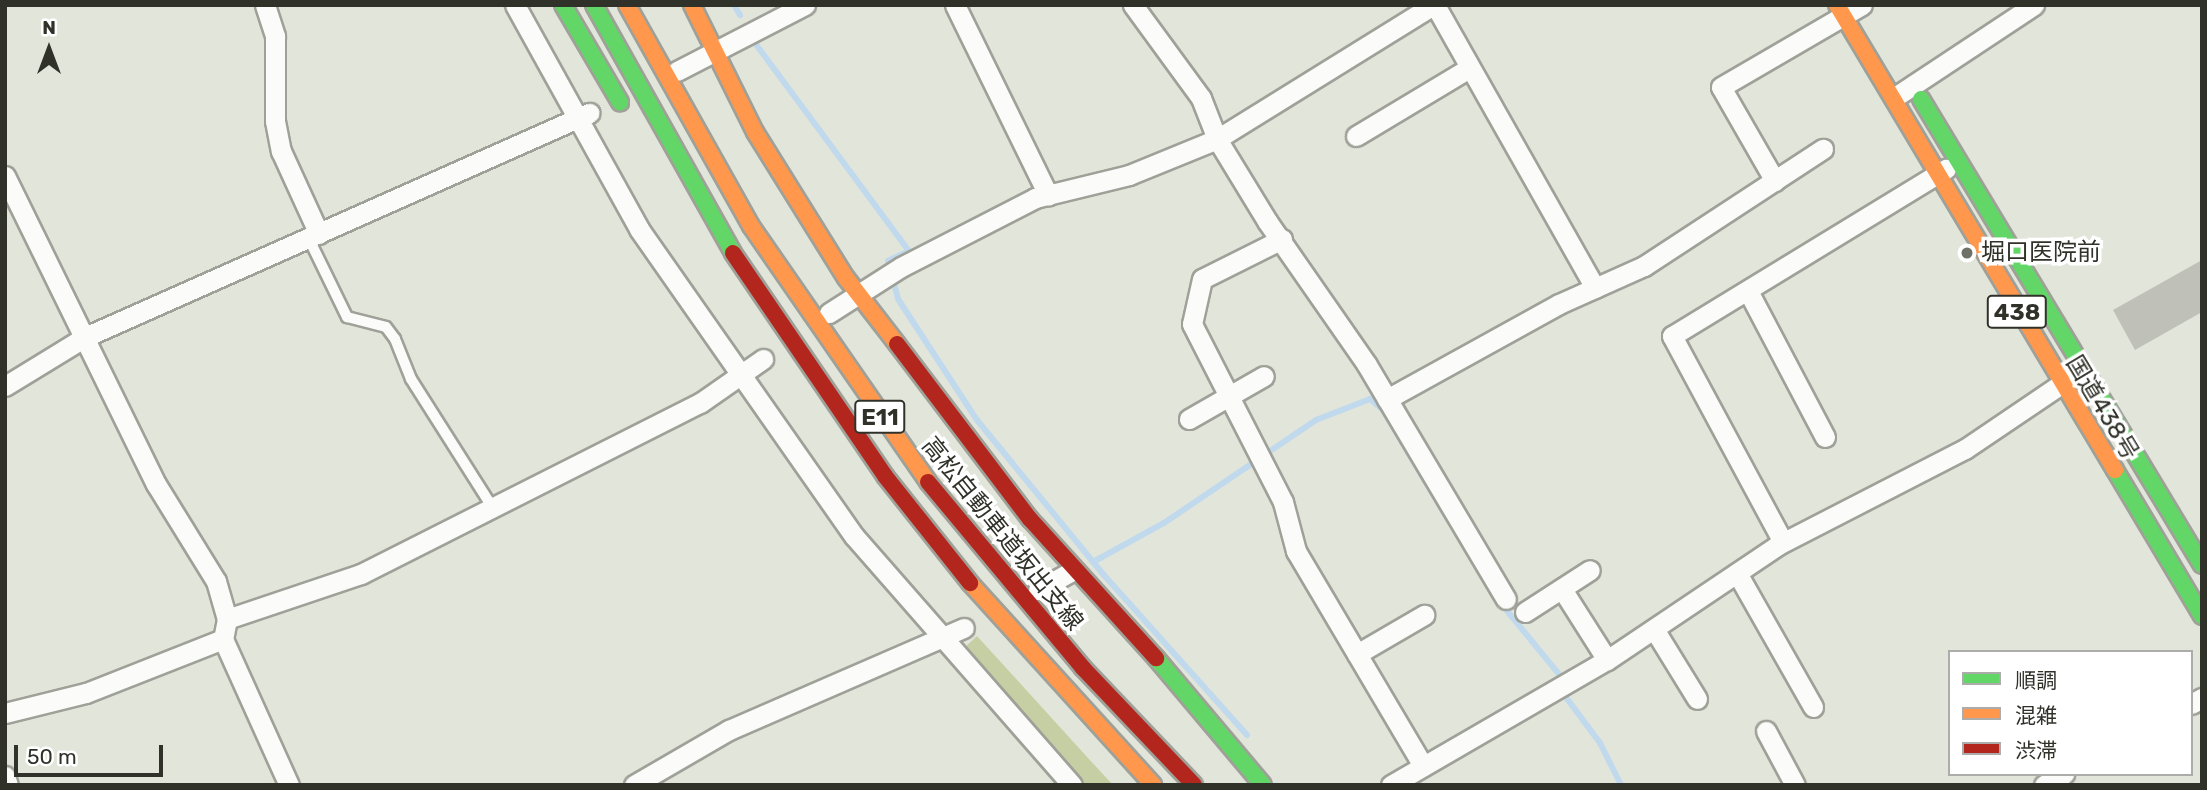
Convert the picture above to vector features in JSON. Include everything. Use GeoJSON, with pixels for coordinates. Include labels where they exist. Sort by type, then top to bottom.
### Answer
{"type":"FeatureCollection","features":[{"type":"Feature","properties":{"kind":"main road"},"geometry":{"type":"LineString","coordinates":[[563,5],[629,116]]}},
{"type":"Feature","properties":{"kind":"main road","name":"E11"},"geometry":{"type":"LineString","coordinates":[[594,5],[665,139],[781,331],[974,587],[1153,785]]}},
{"type":"Feature","properties":{"kind":"main road","name":"高松自動車道坂出支線"},"geometry":{"type":"LineString","coordinates":[[626,5],[764,248],[913,464],[1083,668],[1194,785]]}},
{"type":"Feature","properties":{"kind":"main road"},"geometry":{"type":"LineString","coordinates":[[692,5],[715,55],[806,221],[1074,570],[1228,738],[1262,785]]}},
{"type":"Feature","properties":{"kind":"main road","name":"国道438号"},"geometry":{"type":"LineString","coordinates":[[1840,11],[1894,97],[1937,176],[2060,383],[2202,616]]}},
{"type":"Feature","properties":{"kind":"main road","name":"国道438号"},"geometry":{"type":"LineString","coordinates":[[1901,66],[2202,565]]}},
{"type":"Feature","properties":{"kind":"main road"},"geometry":{"type":"LineString","coordinates":[[659,159],[781,331]]}},
{"type":"Feature","properties":{"kind":"street"},"geometry":{"type":"LineString","coordinates":[[265,5],[275,36],[275,121],[281,151],[314,236]]}},
{"type":"Feature","properties":{"kind":"street"},"geometry":{"type":"LineString","coordinates":[[515,5],[584,116],[639,229],[854,536],[939,639],[1072,785]]}},
{"type":"Feature","properties":{"kind":"street"},"geometry":{"type":"LineString","coordinates":[[677,71],[715,55],[804,5]]}},
{"type":"Feature","properties":{"kind":"street"},"geometry":{"type":"LineString","coordinates":[[955,5],[1048,195]]}},
{"type":"Feature","properties":{"kind":"street"},"geometry":{"type":"LineString","coordinates":[[1133,5],[1201,98],[1217,139],[1387,399],[1506,599]]}},
{"type":"Feature","properties":{"kind":"street"},"geometry":{"type":"LineString","coordinates":[[830,313],[858,292],[988,219],[1048,195],[1129,175],[1217,139],[1434,5],[1595,288]]}},
{"type":"Feature","properties":{"kind":"street"},"geometry":{"type":"LineString","coordinates":[[1894,97],[2034,5]]}},
{"type":"Feature","properties":{"kind":"street"},"geometry":{"type":"LineString","coordinates":[[1775,181],[1721,87],[1840,11],[1866,9]]}},
{"type":"Feature","properties":{"kind":"street"},"geometry":{"type":"LineString","coordinates":[[1356,136],[1469,68]]}},
{"type":"Feature","properties":{"kind":"street"},"geometry":{"type":"LineString","coordinates":[[5,386],[85,337],[584,116]]}},
{"type":"Feature","properties":{"kind":"street"},"geometry":{"type":"LineString","coordinates":[[1387,399],[1595,288],[1644,266],[1823,149]]}},
{"type":"Feature","properties":{"kind":"street"},"geometry":{"type":"LineString","coordinates":[[1783,542],[1672,336],[1937,176],[1958,160]]}},
{"type":"Feature","properties":{"kind":"street"},"geometry":{"type":"LineString","coordinates":[[5,176],[156,484],[216,581],[227,619],[223,639],[289,785]]}},
{"type":"Feature","properties":{"kind":"street"},"geometry":{"type":"LineString","coordinates":[[1282,239],[1202,279],[1192,324],[1283,502],[1296,551],[1423,766]]}},
{"type":"Feature","properties":{"kind":"street"},"geometry":{"type":"LineString","coordinates":[[1748,291],[1825,437]]}},
{"type":"Feature","properties":{"kind":"street"},"geometry":{"type":"LineString","coordinates":[[227,619],[360,574],[491,505],[701,403],[763,359]]}},
{"type":"Feature","properties":{"kind":"street"},"geometry":{"type":"LineString","coordinates":[[1391,785],[1607,660],[1783,542],[1965,449],[2060,383],[2084,371]]}},
{"type":"Feature","properties":{"kind":"street"},"geometry":{"type":"LineString","coordinates":[[1189,419],[1265,376]]}},
{"type":"Feature","properties":{"kind":"street"},"geometry":{"type":"LineString","coordinates":[[1038,590],[1074,570]]}},
{"type":"Feature","properties":{"kind":"street"},"geometry":{"type":"LineString","coordinates":[[1525,612],[1590,570]]}},
{"type":"Feature","properties":{"kind":"street"},"geometry":{"type":"LineString","coordinates":[[1737,573],[1813,707]]}},
{"type":"Feature","properties":{"kind":"street"},"geometry":{"type":"LineString","coordinates":[[1562,589],[1607,660]]}},
{"type":"Feature","properties":{"kind":"street"},"geometry":{"type":"LineString","coordinates":[[1357,654],[1424,615]]}},
{"type":"Feature","properties":{"kind":"street"},"geometry":{"type":"LineString","coordinates":[[635,785],[729,730],[964,628]]}},
{"type":"Feature","properties":{"kind":"street"},"geometry":{"type":"LineString","coordinates":[[1654,629],[1697,699]]}},
{"type":"Feature","properties":{"kind":"street"},"geometry":{"type":"LineString","coordinates":[[5,713],[86,693],[223,639]]}},
{"type":"Feature","properties":{"kind":"street"},"geometry":{"type":"LineString","coordinates":[[1766,731],[1796,785]]}},
{"type":"Feature","properties":{"kind":"street"},"geometry":{"type":"LineString","coordinates":[[5,776],[8,785]]}},
{"type":"Feature","properties":{"kind":"street"},"geometry":{"type":"LineString","coordinates":[[2044,785],[2060,776]]}},
{"type":"Feature","properties":{"kind":"lane"},"geometry":{"type":"LineString","coordinates":[[314,236],[347,317],[386,327],[395,339],[411,379],[491,505]]}},
{"type":"Feature","properties":{"kind":"green space"},"geometry":{"type":"Polygon","coordinates":[[[977,636],[1113,785],[1081,785],[964,648],[977,636]]]}},
{"type":"Feature","properties":{"kind":"building"},"geometry":{"type":"Polygon","coordinates":[[[2202,260],[2202,312],[2135,350],[2113,310],[2202,260]]]}},
{"type":"Feature","properties":{"kind":"waterway"},"geometry":{"type":"LineString","coordinates":[[734,5],[740,15]]}},
{"type":"Feature","properties":{"kind":"waterway"},"geometry":{"type":"LineString","coordinates":[[755,43],[909,251],[888,261],[898,299],[977,420],[1103,574],[1247,735]]}},
{"type":"Feature","properties":{"kind":"waterway"},"geometry":{"type":"LineString","coordinates":[[1093,562],[1164,523],[1316,420],[1370,399],[1383,410],[1447,518]]}},
{"type":"Feature","properties":{"kind":"waterway"},"geometry":{"type":"LineString","coordinates":[[1499,601],[1562,678]]}},
{"type":"Feature","properties":{"kind":"waterway"},"geometry":{"type":"LineString","coordinates":[[1565,696],[1600,743],[1621,785]]}},
{"type":"Feature","properties":{"kind":"traffic: fast"},"geometry":{"type":"LineString","coordinates":[[563,5],[620,102]]}},
{"type":"Feature","properties":{"kind":"traffic: fast"},"geometry":{"type":"LineString","coordinates":[[594,5],[733,253]]}},
{"type":"Feature","properties":{"kind":"traffic: fast"},"geometry":{"type":"LineString","coordinates":[[1921,99],[2202,565]]}},
{"type":"Feature","properties":{"kind":"traffic: fast"},"geometry":{"type":"LineString","coordinates":[[2115,470],[2202,616]]}},
{"type":"Feature","properties":{"kind":"traffic: fast"},"geometry":{"type":"LineString","coordinates":[[1156,658],[1263,785]]}},
{"type":"Feature","properties":{"kind":"traffic: slow"},"geometry":{"type":"LineString","coordinates":[[627,5],[751,226],[928,482]]}},
{"type":"Feature","properties":{"kind":"traffic: slow"},"geometry":{"type":"LineString","coordinates":[[692,5],[755,132],[846,278],[897,344]]}},
{"type":"Feature","properties":{"kind":"traffic: slow"},"geometry":{"type":"LineString","coordinates":[[1837,5],[2115,470]]}},
{"type":"Feature","properties":{"kind":"traffic: slow"},"geometry":{"type":"LineString","coordinates":[[970,583],[1153,785]]}},
{"type":"Feature","properties":{"kind":"traffic: jam"},"geometry":{"type":"LineString","coordinates":[[733,253],[885,476],[970,583]]}},
{"type":"Feature","properties":{"kind":"traffic: jam"},"geometry":{"type":"LineString","coordinates":[[897,344],[1030,519],[1156,658]]}},
{"type":"Feature","properties":{"kind":"traffic: jam"},"geometry":{"type":"LineString","coordinates":[[928,482],[1083,668],[1194,785]]}},
{"type":"Feature","properties":{"kind":"place","name":"堀口医院前"},"geometry":{"type":"Point","coordinates":[1967,253]}}]}
